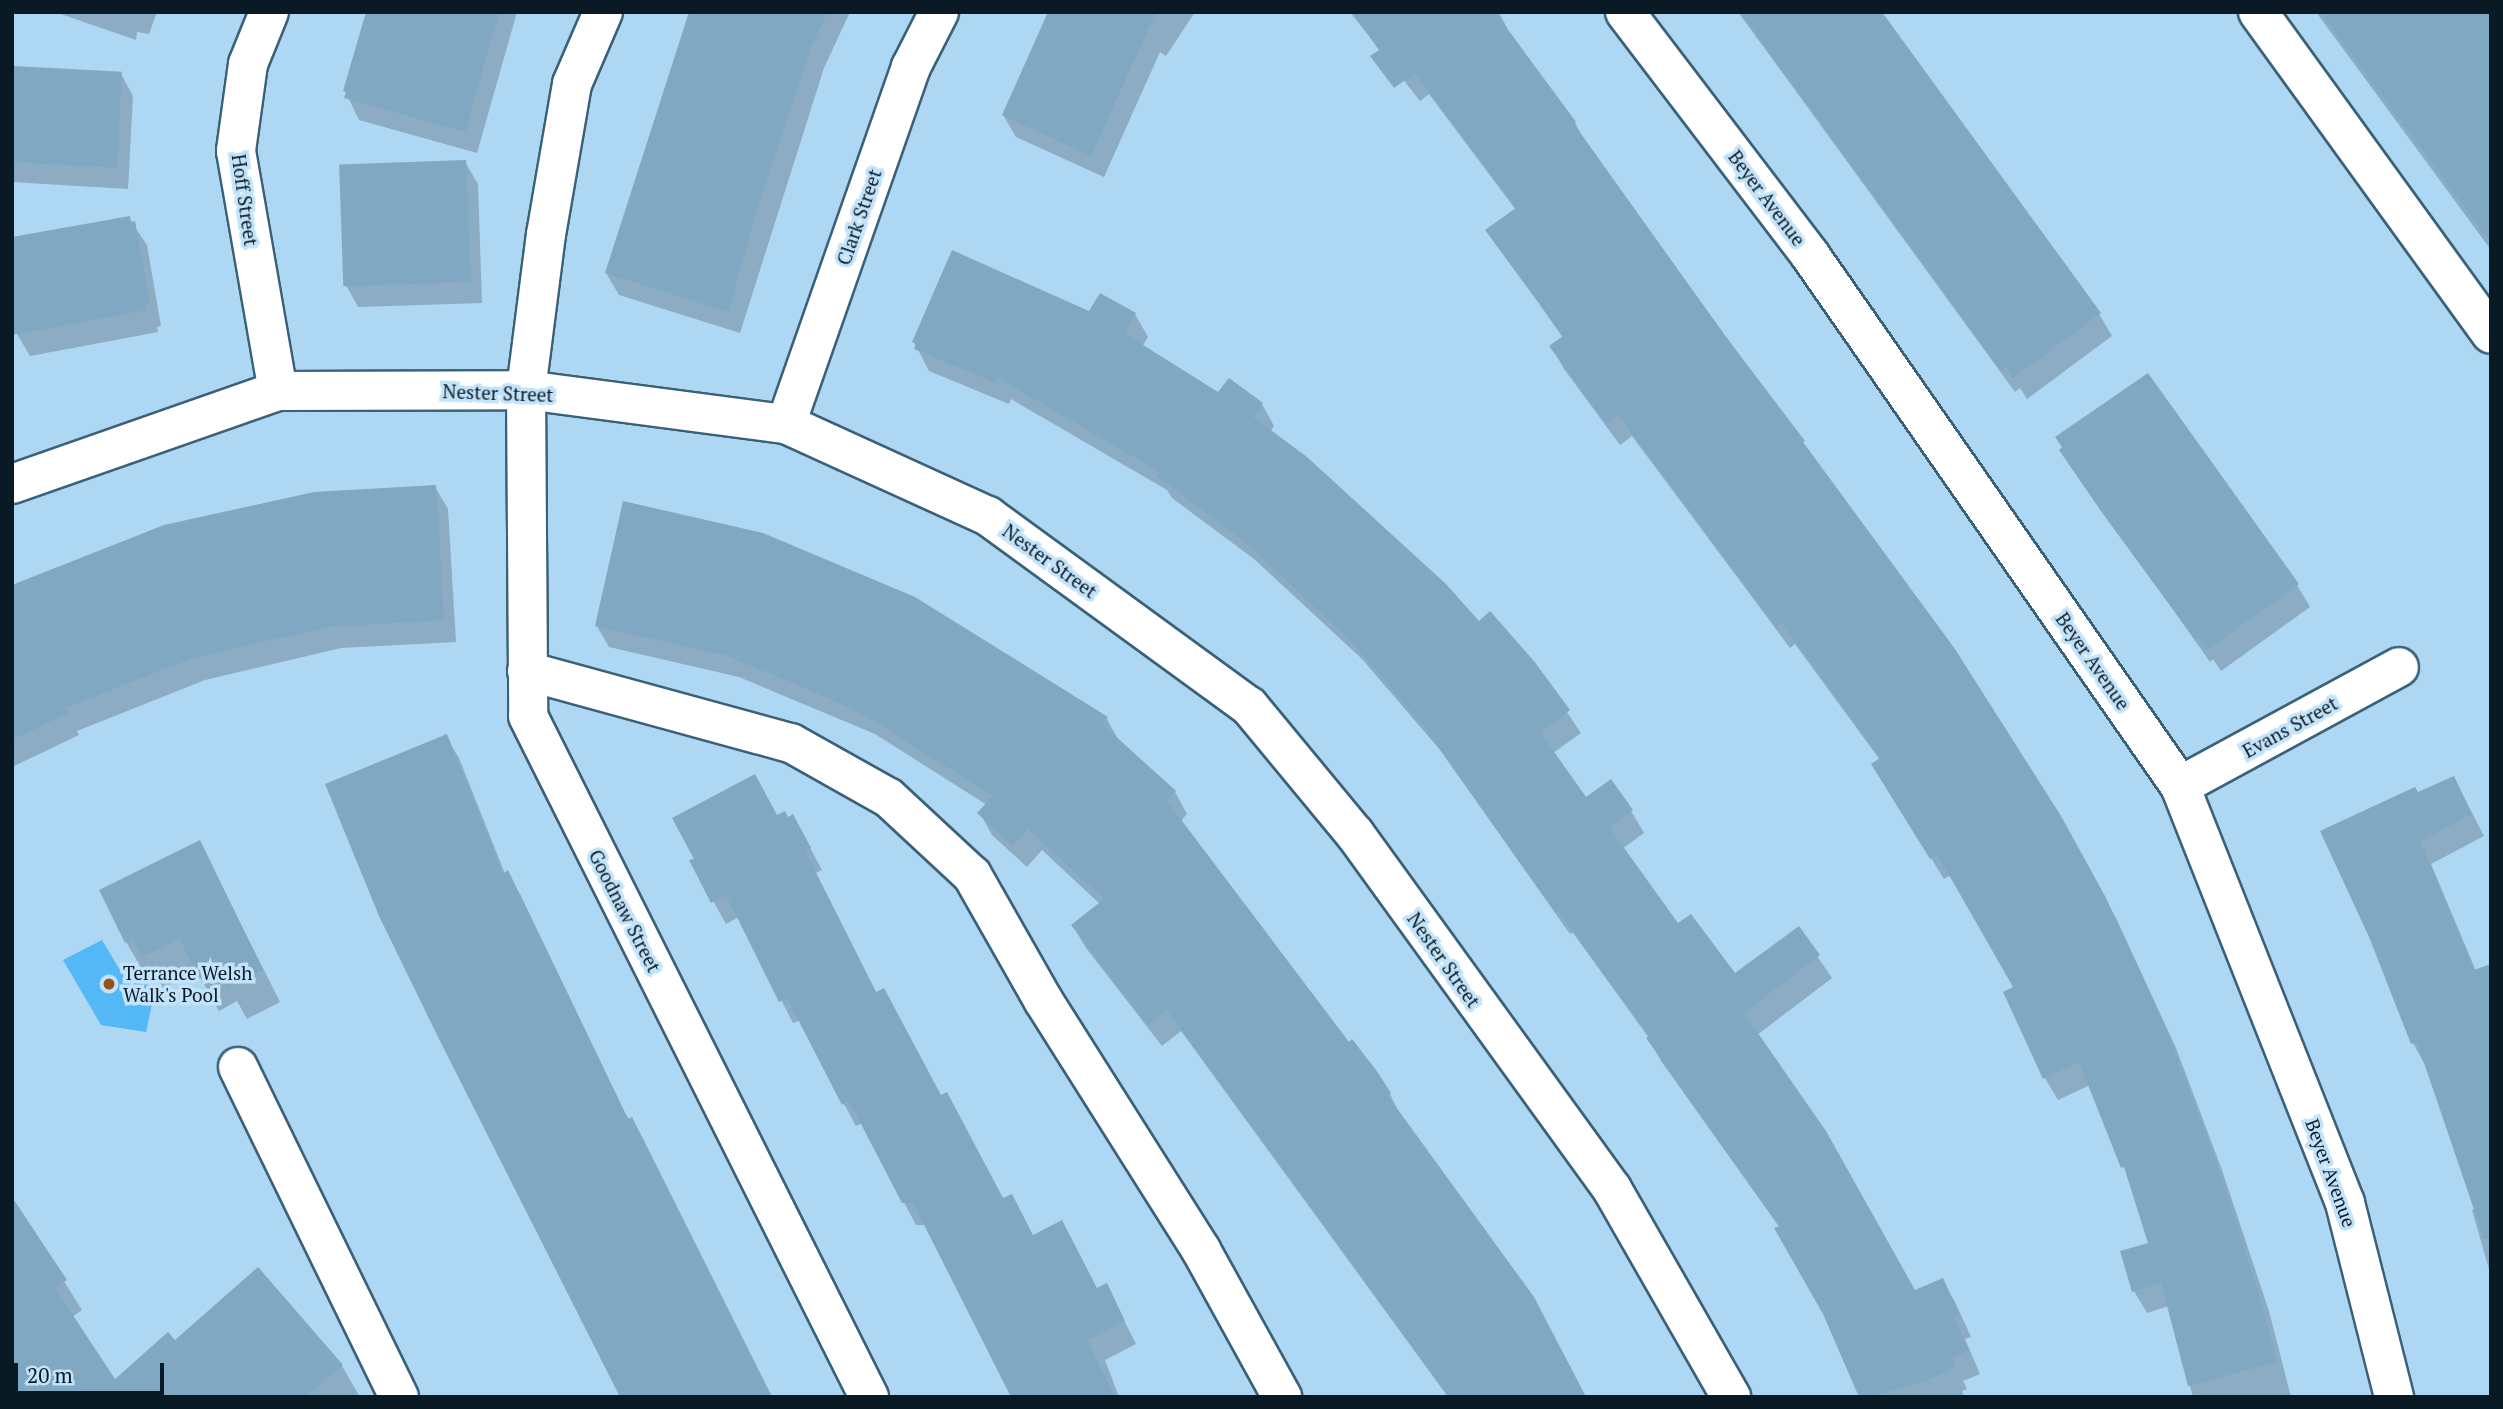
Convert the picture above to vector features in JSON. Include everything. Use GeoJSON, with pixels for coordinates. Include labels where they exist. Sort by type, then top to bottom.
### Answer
{"type":"FeatureCollection","features":[{"type":"Feature","properties":{"kind":"street","name":"Hoff Street"},"geometry":{"type":"LineString","coordinates":[[269,12],[248,64],[236,151],[278,391]]}},
{"type":"Feature","properties":{"kind":"street","name":"Goodnaw Street"},"geometry":{"type":"LineString","coordinates":[[603,12],[572,83],[546,234],[526,390],[528,716],[869,1397]]}},
{"type":"Feature","properties":{"kind":"street","name":"Clark Street"},"geometry":{"type":"LineString","coordinates":[[786,424],[911,67],[939,12]]}},
{"type":"Feature","properties":{"kind":"street","name":"Beyer Avenue"},"geometry":{"type":"LineString","coordinates":[[1625,12],[1810,255],[2180,786],[2345,1203],[2394,1397]]}},
{"type":"Feature","properties":{"kind":"street"},"geometry":{"type":"LineString","coordinates":[[2258,12],[2491,334]]}},
{"type":"Feature","properties":{"kind":"street","name":"Nester Street"},"geometry":{"type":"LineString","coordinates":[[12,484],[278,391],[526,390],[786,424],[988,516],[1249,706],[1355,834],[1612,1189],[1731,1397]]}},
{"type":"Feature","properties":{"kind":"street","name":"Evans Street"},"geometry":{"type":"LineString","coordinates":[[2180,786],[2399,667]]}},
{"type":"Feature","properties":{"kind":"street"},"geometry":{"type":"LineString","coordinates":[[527,671],[791,743],[889,798],[972,875],[1043,1000],[1200,1250],[1282,1397]]}},
{"type":"Feature","properties":{"kind":"street"},"geometry":{"type":"LineString","coordinates":[[238,1068],[399,1397]]}},
{"type":"Feature","properties":{"kind":"water","name":"Terrance Welsh Walk's Pool"},"geometry":{"type":"Polygon","coordinates":[[[102,940],[127,982],[156,986],[146,1032],[101,1025],[63,960],[102,940]]]}},
{"type":"Feature","properties":{"kind":"building"},"geometry":{"type":"Polygon","coordinates":[[[366,12],[499,12],[465,132],[344,98],[346,92],[343,91],[366,12]]]}},
{"type":"Feature","properties":{"kind":"building"},"geometry":{"type":"Polygon","coordinates":[[[689,12],[828,12],[812,45],[761,195],[728,312],[605,273],[689,12]]]}},
{"type":"Feature","properties":{"kind":"building"},"geometry":{"type":"Polygon","coordinates":[[[1048,12],[1156,12],[1091,156],[1002,115],[1048,12]]]}},
{"type":"Feature","properties":{"kind":"building"},"geometry":{"type":"Polygon","coordinates":[[[1352,12],[1495,12],[1576,122],[1574,124],[1726,337],[1805,441],[1803,442],[1955,649],[2061,816],[2105,896],[2164,1024],[2211,1147],[2257,1287],[2277,1362],[2188,1386],[2161,1283],[2132,1292],[2120,1251],[2148,1243],[2124,1167],[2121,1168],[2079,1062],[2043,1079],[2003,992],[2013,987],[1937,854],[1930,859],[1871,764],[1880,758],[1782,623],[1776,627],[1618,415],[1606,424],[1549,346],[1563,336],[1485,230],[1516,208],[1415,73],[1394,88],[1370,56],[1379,50],[1352,12]]]}},
{"type":"Feature","properties":{"kind":"building"},"geometry":{"type":"Polygon","coordinates":[[[1740,12],[1882,12],[2101,313],[2013,378],[2006,367],[2001,371],[1740,12]]]}},
{"type":"Feature","properties":{"kind":"building"},"geometry":{"type":"Polygon","coordinates":[[[2320,12],[2491,12],[2491,243],[2320,12]]]}},
{"type":"Feature","properties":{"kind":"building"},"geometry":{"type":"Polygon","coordinates":[[[12,66],[122,72],[117,168],[12,162],[12,66]]]}},
{"type":"Feature","properties":{"kind":"building"},"geometry":{"type":"Polygon","coordinates":[[[466,160],[470,282],[343,286],[339,164],[466,160]]]}},
{"type":"Feature","properties":{"kind":"building"},"geometry":{"type":"Polygon","coordinates":[[[130,216],[131,222],[135,221],[150,304],[145,305],[146,310],[12,335],[12,237],[130,216]]]}},
{"type":"Feature","properties":{"kind":"building"},"geometry":{"type":"Polygon","coordinates":[[[952,250],[1089,311],[1100,293],[1136,313],[1124,333],[1218,392],[1229,378],[1263,403],[1253,417],[1307,457],[1446,584],[1479,621],[1490,611],[1534,661],[1570,710],[1540,732],[1586,797],[1611,779],[1633,810],[1609,827],[1678,923],[1691,914],[1735,973],[1799,926],[1820,955],[1744,1013],[1826,1131],[1915,1290],[1943,1278],[1960,1315],[1954,1317],[1969,1351],[1952,1358],[1956,1367],[1925,1381],[1871,1397],[1859,1397],[1823,1314],[1774,1228],[1779,1226],[1646,1038],[1649,1036],[1559,912],[1556,913],[1425,728],[1347,637],[1239,537],[1157,476],[1160,472],[998,378],[996,383],[914,349],[916,344],[912,342],[952,250]]]}},
{"type":"Feature","properties":{"kind":"building"},"geometry":{"type":"Polygon","coordinates":[[[2148,373],[2299,584],[2207,650],[2199,638],[2196,641],[2103,514],[2059,450],[2062,447],[2055,437],[2148,373]]]}},
{"type":"Feature","properties":{"kind":"building"},"geometry":{"type":"Polygon","coordinates":[[[436,485],[444,620],[328,627],[192,658],[66,708],[68,713],[12,740],[12,585],[164,525],[314,492],[436,485]]]}},
{"type":"Feature","properties":{"kind":"building"},"geometry":{"type":"Polygon","coordinates":[[[623,501],[763,533],[915,597],[1108,717],[1102,724],[1176,791],[1167,801],[1349,1042],[1352,1039],[1376,1070],[1391,1093],[1388,1096],[1534,1297],[1586,1397],[1449,1397],[1167,1010],[1148,1025],[1071,925],[1104,899],[1028,829],[1013,846],[977,813],[993,796],[861,713],[795,684],[725,655],[595,626],[623,501]]]}},
{"type":"Feature","properties":{"kind":"building"},"geometry":{"type":"Polygon","coordinates":[[[447,734],[503,874],[508,870],[625,1113],[629,1119],[632,1117],[772,1397],[620,1397],[437,1035],[379,916],[325,784],[447,734]]]}},
{"type":"Feature","properties":{"kind":"building"},"geometry":{"type":"Polygon","coordinates":[[[755,774],[777,815],[785,811],[788,817],[793,814],[811,848],[805,851],[876,992],[884,988],[941,1095],[947,1092],[1003,1198],[1012,1194],[1033,1235],[1062,1220],[1097,1288],[1107,1283],[1125,1321],[1087,1340],[1115,1397],[1011,1397],[913,1203],[902,1203],[849,1101],[842,1105],[787,998],[779,1002],[726,895],[711,903],[689,860],[694,859],[672,818],[755,774]]]}},
{"type":"Feature","properties":{"kind":"building"},"geometry":{"type":"Polygon","coordinates":[[[2454,776],[2472,814],[2420,841],[2474,970],[2491,964],[2491,1237],[2484,1239],[2417,1042],[2411,1044],[2369,937],[2320,831],[2415,787],[2418,792],[2454,776]]]}},
{"type":"Feature","properties":{"kind":"building"},"geometry":{"type":"Polygon","coordinates":[[[200,840],[263,970],[227,988],[218,970],[199,979],[180,939],[142,957],[133,938],[125,943],[99,890],[200,840]]]}},
{"type":"Feature","properties":{"kind":"building"},"geometry":{"type":"Polygon","coordinates":[[[12,1197],[67,1280],[55,1288],[115,1379],[168,1332],[175,1340],[258,1267],[343,1365],[305,1397],[12,1397],[12,1197]]]}},
{"type":"Feature","properties":{"kind":"place","name":"Terrance Welsh Walk's Pool"},"geometry":{"type":"Point","coordinates":[109,984]}}]}
